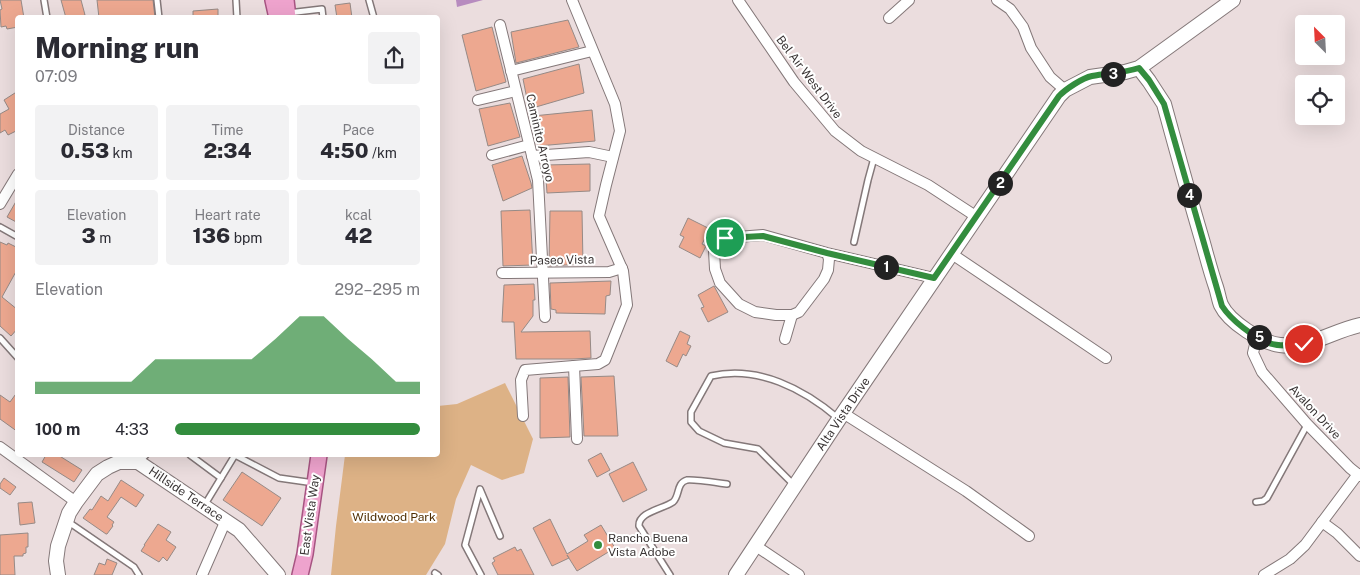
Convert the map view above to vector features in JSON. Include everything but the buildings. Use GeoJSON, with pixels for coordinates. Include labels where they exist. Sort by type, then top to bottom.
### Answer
{"type":"FeatureCollection","features":[{"type":"Feature","properties":{"kind":"main road"},"geometry":{"type":"LineString","coordinates":[[265,0],[267,15]]}},
{"type":"Feature","properties":{"kind":"main road"},"geometry":{"type":"LineString","coordinates":[[273,0],[285,12]]}},
{"type":"Feature","properties":{"kind":"main road","name":"East Vista Way"},"geometry":{"type":"LineString","coordinates":[[300,575],[305,554],[319,457]]}},
{"type":"Feature","properties":{"kind":"street"},"geometry":{"type":"LineString","coordinates":[[523,416],[521,380],[525,370],[598,364],[605,360],[627,305],[622,268],[599,216],[620,131],[614,104],[572,0]]}},
{"type":"Feature","properties":{"kind":"street","name":"Bel Air West Drive"},"geometry":{"type":"LineString","coordinates":[[738,0],[794,82],[835,131],[861,151],[928,185],[977,217]]}},
{"type":"Feature","properties":{"kind":"street"},"geometry":{"type":"LineString","coordinates":[[889,18],[909,0]]}},
{"type":"Feature","properties":{"kind":"street"},"geometry":{"type":"LineString","coordinates":[[997,0],[1010,9],[1023,27],[1031,48],[1050,77],[1065,90]]}},
{"type":"Feature","properties":{"kind":"street"},"geometry":{"type":"LineString","coordinates":[[1233,0],[1139,68],[1164,104],[1222,306],[1228,315],[1257,336],[1268,342],[1293,346],[1311,343],[1360,325]]}},
{"type":"Feature","properties":{"kind":"street","name":"Caminito Arroyo"},"geometry":{"type":"LineString","coordinates":[[500,25],[538,180],[545,317]]}},
{"type":"Feature","properties":{"kind":"street"},"geometry":{"type":"LineString","coordinates":[[512,71],[592,51]]}},
{"type":"Feature","properties":{"kind":"street","name":"Alta Vista Drive"},"geometry":{"type":"LineString","coordinates":[[736,575],[934,278],[1059,96],[1065,90],[1090,77],[1139,68]]}},
{"type":"Feature","properties":{"kind":"street"},"geometry":{"type":"LineString","coordinates":[[478,100],[516,91]]}},
{"type":"Feature","properties":{"kind":"street"},"geometry":{"type":"LineString","coordinates":[[492,155],[529,145]]}},
{"type":"Feature","properties":{"kind":"street"},"geometry":{"type":"LineString","coordinates":[[532,156],[589,152],[613,157]]}},
{"type":"Feature","properties":{"kind":"street"},"geometry":{"type":"LineString","coordinates":[[0,204],[15,179]]}},
{"type":"Feature","properties":{"kind":"street"},"geometry":{"type":"LineString","coordinates":[[827,253],[829,259],[828,270],[824,279],[798,312],[792,315],[755,312],[739,304],[720,283],[715,269],[714,251],[720,241],[725,238],[763,236],[934,278]]}},
{"type":"Feature","properties":{"kind":"street"},"geometry":{"type":"LineString","coordinates":[[952,254],[1106,358]]}},
{"type":"Feature","properties":{"kind":"street","name":"Paseo Vista"},"geometry":{"type":"LineString","coordinates":[[502,274],[610,272],[622,268]]}},
{"type":"Feature","properties":{"kind":"street"},"geometry":{"type":"LineString","coordinates":[[785,339],[792,315]]}},
{"type":"Feature","properties":{"kind":"street","name":"Avalon Drive"},"geometry":{"type":"LineString","coordinates":[[1257,336],[1253,353],[1262,372],[1307,424],[1359,475],[1305,545],[1290,559],[1264,575]]}},
{"type":"Feature","properties":{"kind":"street"},"geometry":{"type":"LineString","coordinates":[[574,366],[577,439]]}},
{"type":"Feature","properties":{"kind":"street"},"geometry":{"type":"LineString","coordinates":[[841,417],[966,491],[1029,536]]}},
{"type":"Feature","properties":{"kind":"street"},"geometry":{"type":"LineString","coordinates":[[0,447],[76,502]]}},
{"type":"Feature","properties":{"kind":"street","name":"Hillside Terrace"},"geometry":{"type":"LineString","coordinates":[[58,575],[56,561],[58,546],[69,513],[97,474],[118,459],[142,459],[204,506],[240,530],[278,575]]}},
{"type":"Feature","properties":{"kind":"street"},"geometry":{"type":"LineString","coordinates":[[202,575],[226,520]]}},
{"type":"Feature","properties":{"kind":"street"},"geometry":{"type":"LineString","coordinates":[[1322,522],[1337,533],[1360,556]]}},
{"type":"Feature","properties":{"kind":"street"},"geometry":{"type":"LineString","coordinates":[[756,546],[799,575]]}},
{"type":"Feature","properties":{"kind":"lane"},"geometry":{"type":"LineString","coordinates":[[44,0],[46,15]]}},
{"type":"Feature","properties":{"kind":"lane"},"geometry":{"type":"LineString","coordinates":[[157,0],[158,15]]}},
{"type":"Feature","properties":{"kind":"lane"},"geometry":{"type":"LineString","coordinates":[[236,0],[237,15]]}},
{"type":"Feature","properties":{"kind":"lane"},"geometry":{"type":"LineString","coordinates":[[369,0],[373,15]]}},
{"type":"Feature","properties":{"kind":"lane"},"geometry":{"type":"LineString","coordinates":[[285,12],[322,9],[323,15]]}},
{"type":"Feature","properties":{"kind":"lane"},"geometry":{"type":"LineString","coordinates":[[854,242],[874,158]]}},
{"type":"Feature","properties":{"kind":"lane"},"geometry":{"type":"LineString","coordinates":[[0,227],[15,235]]}},
{"type":"Feature","properties":{"kind":"lane"},"geometry":{"type":"LineString","coordinates":[[0,338],[15,355]]}},
{"type":"Feature","properties":{"kind":"lane"},"geometry":{"type":"LineString","coordinates":[[795,486],[758,449],[724,443],[699,431],[691,422],[691,412],[711,376],[722,374],[750,375],[778,381],[807,394],[841,417]]}},
{"type":"Feature","properties":{"kind":"lane"},"geometry":{"type":"LineString","coordinates":[[1256,502],[1267,498],[1307,424]]}},
{"type":"Feature","properties":{"kind":"lane"},"geometry":{"type":"LineString","coordinates":[[193,457],[221,478]]}},
{"type":"Feature","properties":{"kind":"lane"},"geometry":{"type":"LineString","coordinates":[[204,506],[234,457]]}},
{"type":"Feature","properties":{"kind":"lane"},"geometry":{"type":"LineString","coordinates":[[239,457],[278,478],[315,483]]}},
{"type":"Feature","properties":{"kind":"lane"},"geometry":{"type":"LineString","coordinates":[[670,575],[640,526],[639,522],[642,517],[673,502],[678,496],[679,487],[688,480],[727,484]]}},
{"type":"Feature","properties":{"kind":"lane"},"geometry":{"type":"LineString","coordinates":[[481,575],[465,546],[480,489],[500,536]]}},
{"type":"Feature","properties":{"kind":"lane"},"geometry":{"type":"LineString","coordinates":[[67,521],[134,567],[139,575]]}},
{"type":"Feature","properties":{"kind":"green space","name":"Wildwood Park"},"geometry":{"type":"Polygon","coordinates":[[[505,383],[533,439],[524,473],[502,480],[471,465],[456,499],[445,544],[426,575],[331,575],[345,457],[440,457],[440,406],[457,404],[505,383]]]}},
{"type":"Feature","properties":{"kind":"shaded area"},"geometry":{"type":"Polygon","coordinates":[[[456,0],[483,0],[457,7],[456,0]]]}},
{"type":"Feature","properties":{"kind":"place","name":"Rancho Buena Vista Adobe"},"geometry":{"type":"Point","coordinates":[598,545]}},
{"type":"Feature","properties":{"kind":"route"},"geometry":{"type":"LineString","coordinates":[[725,238],[763,236],[934,278],[1059,96],[1065,90],[1090,77],[1139,68],[1164,104],[1209,267],[1222,306],[1228,315],[1243,327],[1268,342],[1293,346],[1304,344]]}}]}
